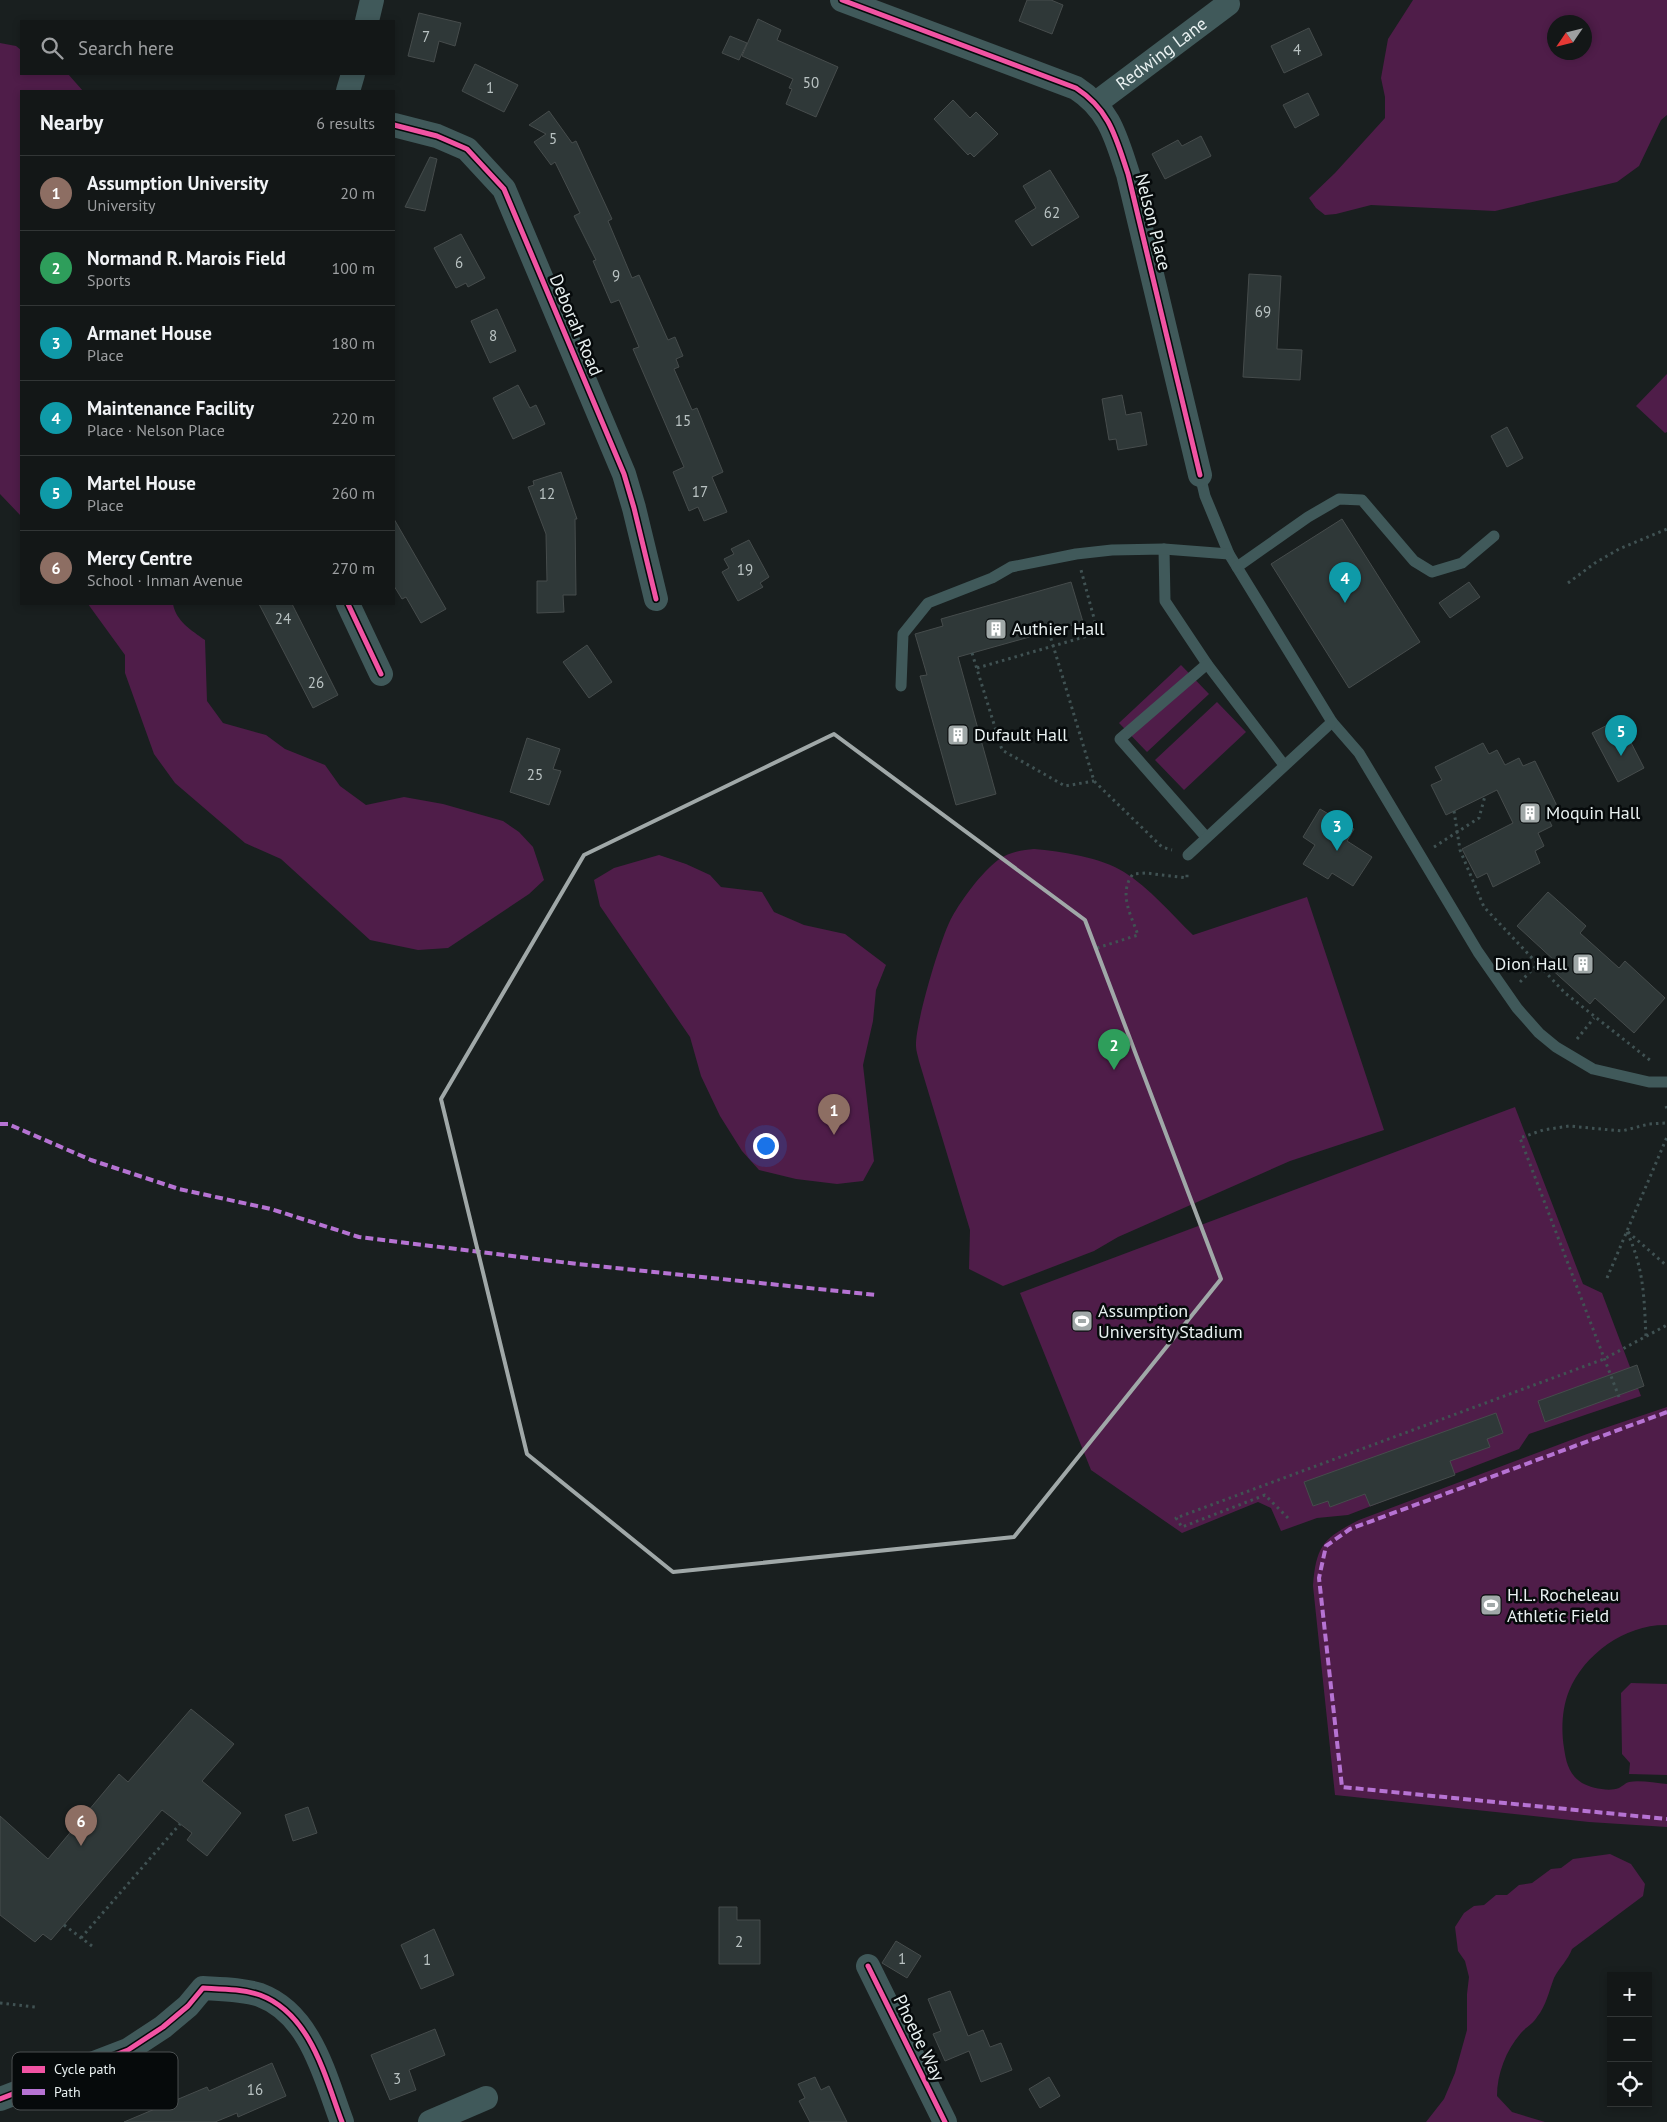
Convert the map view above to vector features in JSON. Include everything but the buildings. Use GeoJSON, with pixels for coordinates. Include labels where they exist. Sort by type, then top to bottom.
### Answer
{"type":"FeatureCollection","features":[{"type":"Feature","properties":{"kind":"street"},"geometry":{"type":"LineString","coordinates":[[367,20],[372,0]]}},
{"type":"Feature","properties":{"kind":"street","name":"Nelson Place"},"geometry":{"type":"LineString","coordinates":[[842,0],[1076,88],[1096,103],[1112,129],[1128,174],[1200,475]]}},
{"type":"Feature","properties":{"kind":"street","name":"Redwing Lane"},"geometry":{"type":"LineString","coordinates":[[1096,103],[1228,4]]}},
{"type":"Feature","properties":{"kind":"street"},"geometry":{"type":"LineString","coordinates":[[348,90],[353,75]]}},
{"type":"Feature","properties":{"kind":"street","name":"Deborah Road"},"geometry":{"type":"LineString","coordinates":[[395,125],[437,136],[467,149],[504,189],[624,474],[656,599]]}},
{"type":"Feature","properties":{"kind":"street"},"geometry":{"type":"LineString","coordinates":[[348,605],[381,674]]}},
{"type":"Feature","properties":{"kind":"street","name":"Phoebe Way"},"geometry":{"type":"LineString","coordinates":[[868,1966],[945,2122]]}},
{"type":"Feature","properties":{"kind":"street"},"geometry":{"type":"LineString","coordinates":[[123,2052],[163,2027],[188,2006],[203,1988],[258,1994],[276,2004],[294,2018],[311,2044],[342,2122]]}},
{"type":"Feature","properties":{"kind":"street"},"geometry":{"type":"LineString","coordinates":[[0,2099],[12,2094]]}},
{"type":"Feature","properties":{"kind":"street"},"geometry":{"type":"LineString","coordinates":[[430,2122],[486,2098]]}},
{"type":"Feature","properties":{"kind":"lane"},"geometry":{"type":"LineString","coordinates":[[1200,475],[1205,496],[1229,554],[1332,722],[1359,753],[1478,952],[1507,994],[1539,1033],[1566,1054],[1593,1069],[1612,1075],[1649,1082],[1667,1082]]}},
{"type":"Feature","properties":{"kind":"lane"},"geometry":{"type":"LineString","coordinates":[[1237,567],[1308,517],[1339,499],[1362,500],[1414,562],[1432,572],[1462,563],[1494,536]]}},
{"type":"Feature","properties":{"kind":"lane"},"geometry":{"type":"LineString","coordinates":[[901,686],[903,634],[928,603],[992,578],[1011,567],[1076,554],[1112,550],[1164,549],[1229,554]]}},
{"type":"Feature","properties":{"kind":"lane"},"geometry":{"type":"LineString","coordinates":[[1164,549],[1165,601],[1207,664],[1284,765]]}},
{"type":"Feature","properties":{"kind":"lane"},"geometry":{"type":"LineString","coordinates":[[1206,837],[1120,739],[1207,664]]}},
{"type":"Feature","properties":{"kind":"lane"},"geometry":{"type":"LineString","coordinates":[[1188,855],[1332,722]]}},
{"type":"Feature","properties":{"kind":"path"},"geometry":{"type":"LineString","coordinates":[[1568,584],[1595,563],[1619,549],[1667,529]]}},
{"type":"Feature","properties":{"kind":"path"},"geometry":{"type":"LineString","coordinates":[[977,668],[1098,633],[1076,554]]}},
{"type":"Feature","properties":{"kind":"path"},"geometry":{"type":"LineString","coordinates":[[1049,632],[1094,781],[1162,847],[1188,855],[1187,878],[1146,873],[1132,874],[1126,882],[1124,894],[1138,935],[1097,948]]}},
{"type":"Feature","properties":{"kind":"path"},"geometry":{"type":"LineString","coordinates":[[972,653],[1002,750],[1065,786],[1094,781]]}},
{"type":"Feature","properties":{"kind":"path"},"geometry":{"type":"LineString","coordinates":[[1420,855],[1479,818],[1485,796]]}},
{"type":"Feature","properties":{"kind":"path"},"geometry":{"type":"LineString","coordinates":[[1454,811],[1460,850],[1484,907],[1564,992],[1594,1018],[1651,1061]]}},
{"type":"Feature","properties":{"kind":"path"},"geometry":{"type":"LineString","coordinates":[[1507,994],[1538,965]]}},
{"type":"Feature","properties":{"kind":"path"},"geometry":{"type":"LineString","coordinates":[[1566,1054],[1594,1018]]}},
{"type":"Feature","properties":{"kind":"path"},"geometry":{"type":"LineString","coordinates":[[1619,1396],[1520,1138],[1543,1130],[1569,1126],[1622,1131],[1649,1124],[1667,1123]]}},
{"type":"Feature","properties":{"kind":"path"},"geometry":{"type":"LineString","coordinates":[[1607,1278],[1667,1136]]}},
{"type":"Feature","properties":{"kind":"path"},"geometry":{"type":"LineString","coordinates":[[1626,1231],[1637,1253],[1642,1276],[1646,1336]]}},
{"type":"Feature","properties":{"kind":"path"},"geometry":{"type":"LineString","coordinates":[[1626,1231],[1667,1266]]}},
{"type":"Feature","properties":{"kind":"path"},"geometry":{"type":"LineString","coordinates":[[1288,1518],[1265,1495],[1182,1527],[1176,1518],[1604,1359],[1667,1325]]}},
{"type":"Feature","properties":{"kind":"path"},"geometry":{"type":"LineString","coordinates":[[81,1938],[180,1824]]}},
{"type":"Feature","properties":{"kind":"path"},"geometry":{"type":"LineString","coordinates":[[64,1925],[92,1946]]}},
{"type":"Feature","properties":{"kind":"path"},"geometry":{"type":"LineString","coordinates":[[0,2003],[35,2008]]}},
{"type":"Feature","properties":{"kind":"highlighted area"},"geometry":{"type":"Polygon","coordinates":[[[834,734],[1085,920],[1221,1279],[1014,1537],[673,1572],[527,1454],[441,1099],[584,855],[834,734]]]}},
{"type":"Feature","properties":{"kind":"shaded area"},"geometry":{"type":"Polygon","coordinates":[[[1413,0],[1667,0],[1667,115],[1661,120],[1639,166],[1617,182],[1495,211],[1371,205],[1325,215],[1316,208],[1309,198],[1335,173],[1385,118],[1385,97],[1381,78],[1388,39],[1413,0]]]}},
{"type":"Feature","properties":{"kind":"shaded area"},"geometry":{"type":"Polygon","coordinates":[[[0,43],[16,46],[20,49],[20,75],[69,75],[82,90],[20,90],[20,515],[0,494],[0,43]]]}},
{"type":"Feature","properties":{"kind":"shaded area"},"geometry":{"type":"Polygon","coordinates":[[[1667,374],[1667,432],[1665,433],[1636,406],[1667,374]]]}},
{"type":"Feature","properties":{"kind":"shaded area"},"geometry":{"type":"Polygon","coordinates":[[[89,605],[173,605],[181,620],[205,640],[207,701],[223,723],[266,735],[285,749],[325,765],[340,786],[366,805],[404,797],[443,804],[503,821],[519,832],[533,847],[544,880],[529,894],[448,948],[418,950],[370,940],[281,859],[245,843],[175,783],[154,754],[125,673],[125,655],[89,605]]]}},
{"type":"Feature","properties":{"kind":"shaded area"},"geometry":{"type":"Polygon","coordinates":[[[1181,665],[1209,694],[1147,752],[1119,723],[1181,665]]]}},
{"type":"Feature","properties":{"kind":"shaded area"},"geometry":{"type":"Polygon","coordinates":[[[1217,702],[1246,732],[1184,790],[1155,760],[1217,702]]]}},
{"type":"Feature","properties":{"kind":"shaded area"},"geometry":{"type":"Polygon","coordinates":[[[1034,849],[1081,856],[1115,867],[1134,878],[1193,935],[1307,897],[1384,1130],[1290,1161],[1118,1237],[1094,1251],[1003,1286],[969,1269],[970,1230],[919,1061],[916,1048],[917,1035],[924,1001],[936,960],[947,927],[956,910],[979,879],[998,860],[1011,853],[1034,849]]]}},
{"type":"Feature","properties":{"kind":"shaded area"},"geometry":{"type":"Polygon","coordinates":[[[659,855],[710,875],[721,887],[762,892],[774,912],[804,925],[845,934],[886,965],[876,990],[873,1021],[863,1065],[874,1161],[863,1181],[837,1184],[796,1179],[759,1170],[742,1151],[720,1116],[701,1076],[690,1037],[600,906],[594,880],[614,868],[659,855]]]}},
{"type":"Feature","properties":{"kind":"shaded area"},"geometry":{"type":"Polygon","coordinates":[[[1515,1107],[1583,1284],[1602,1293],[1641,1396],[1529,1434],[1519,1449],[1348,1515],[1317,1518],[1281,1531],[1271,1508],[1258,1502],[1182,1533],[1091,1470],[1020,1293],[1515,1107]]]}},
{"type":"Feature","properties":{"kind":"shaded area","name":"H.L. Rocheleau Athletic Field"},"geometry":{"type":"Polygon","coordinates":[[[1667,1407],[1667,1625],[1636,1630],[1608,1644],[1596,1654],[1585,1665],[1569,1691],[1562,1727],[1567,1763],[1574,1776],[1582,1783],[1595,1788],[1610,1790],[1633,1781],[1667,1784],[1667,1827],[1589,1822],[1335,1795],[1313,1586],[1314,1572],[1324,1544],[1337,1532],[1359,1520],[1587,1434],[1667,1407]]]}},
{"type":"Feature","properties":{"kind":"shaded area"},"geometry":{"type":"Polygon","coordinates":[[[1631,1683],[1667,1684],[1667,1775],[1629,1774],[1630,1763],[1622,1754],[1621,1693],[1631,1683]]]}},
{"type":"Feature","properties":{"kind":"shaded area"},"geometry":{"type":"Polygon","coordinates":[[[1610,1854],[1631,1864],[1645,1884],[1643,1896],[1572,1949],[1554,1978],[1540,2013],[1511,2047],[1499,2079],[1497,2096],[1512,2112],[1545,2122],[1426,2122],[1444,2099],[1455,2073],[1467,2030],[1469,1977],[1465,1961],[1458,1951],[1455,1927],[1464,1913],[1474,1906],[1484,1905],[1496,1895],[1507,1895],[1519,1885],[1532,1883],[1551,1869],[1561,1868],[1573,1859],[1610,1854]]]}},
{"type":"Feature","properties":{"kind":"marked path"},"geometry":{"type":"LineString","coordinates":[[0,1124],[8,1124],[91,1160],[179,1189],[271,1209],[359,1237],[577,1264],[876,1295]]}},
{"type":"Feature","properties":{"kind":"marked path"},"geometry":{"type":"LineString","coordinates":[[1667,1412],[1350,1529],[1326,1546],[1319,1578],[1342,1787],[1667,1819]]}},
{"type":"Feature","properties":{"kind":"cycle path"},"geometry":{"type":"LineString","coordinates":[[842,0],[1076,88],[1088,97],[1104,115],[1115,137],[1128,174],[1200,475]]}},
{"type":"Feature","properties":{"kind":"cycle path"},"geometry":{"type":"LineString","coordinates":[[395,125],[437,136],[467,149],[504,189],[624,474],[656,599]]}},
{"type":"Feature","properties":{"kind":"cycle path"},"geometry":{"type":"LineString","coordinates":[[348,605],[381,674]]}},
{"type":"Feature","properties":{"kind":"cycle path"},"geometry":{"type":"LineString","coordinates":[[868,1966],[945,2122]]}},
{"type":"Feature","properties":{"kind":"cycle path"},"geometry":{"type":"LineString","coordinates":[[123,2052],[163,2027],[188,2006],[203,1988],[225,1989],[260,1995],[277,2004],[292,2017],[304,2032],[322,2067],[342,2122]]}},
{"type":"Feature","properties":{"kind":"cycle path"},"geometry":{"type":"LineString","coordinates":[[0,2099],[12,2094]]}},
{"type":"Feature","properties":{"kind":"place","name":"Maintenance Facility"},"geometry":{"type":"Point","coordinates":[1345,603]}},
{"type":"Feature","properties":{"kind":"place","name":"Authier Hall"},"geometry":{"type":"Point","coordinates":[996,629]}},
{"type":"Feature","properties":{"kind":"place","name":"Dufault Hall"},"geometry":{"type":"Point","coordinates":[958,735]}},
{"type":"Feature","properties":{"kind":"place","name":"Martel House"},"geometry":{"type":"Point","coordinates":[1621,756]}},
{"type":"Feature","properties":{"kind":"place","name":"Moquin Hall"},"geometry":{"type":"Point","coordinates":[1530,813]}},
{"type":"Feature","properties":{"kind":"place","name":"Armanet House"},"geometry":{"type":"Point","coordinates":[1337,851]}},
{"type":"Feature","properties":{"kind":"place","name":"Dion Hall"},"geometry":{"type":"Point","coordinates":[1583,964]}},
{"type":"Feature","properties":{"kind":"place","name":"Normand R. Marois Field"},"geometry":{"type":"Point","coordinates":[1114,1070]}},
{"type":"Feature","properties":{"kind":"place","name":"Assumption University"},"geometry":{"type":"Point","coordinates":[834,1135]}},
{"type":"Feature","properties":{"kind":"place","name":"Assumption University Stadium"},"geometry":{"type":"Point","coordinates":[1082,1321]}},
{"type":"Feature","properties":{"kind":"place","name":"H.L. Rocheleau Athletic Field"},"geometry":{"type":"Point","coordinates":[1491,1605]}},
{"type":"Feature","properties":{"kind":"place","name":"Mercy Centre"},"geometry":{"type":"Point","coordinates":[81,1846]}}]}
